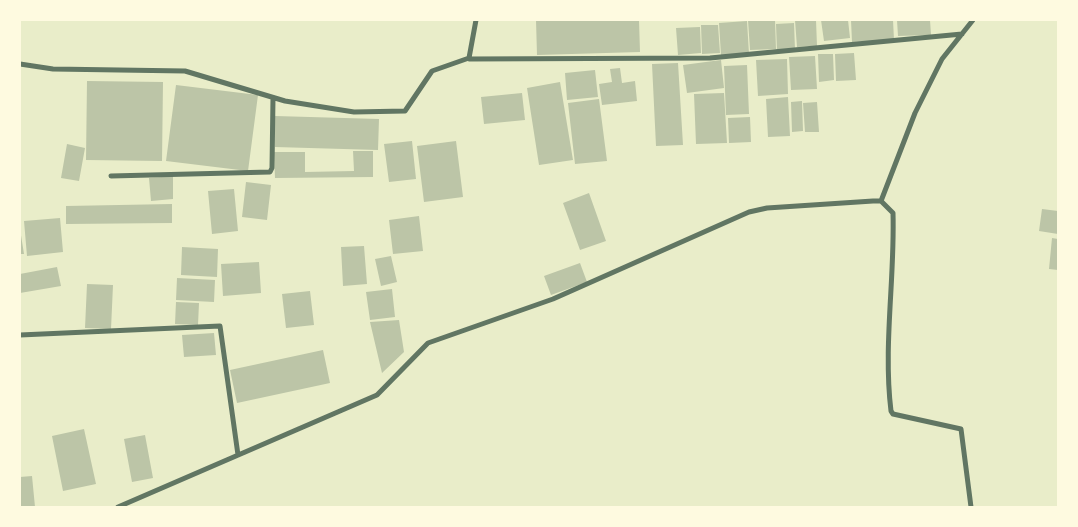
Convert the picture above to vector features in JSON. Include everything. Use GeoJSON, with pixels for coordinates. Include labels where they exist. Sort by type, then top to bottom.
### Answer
{"type":"FeatureCollection","features":[{"type":"Feature","properties":{"kind":"street"},"geometry":{"type":"LineString","coordinates":[[469,59],[476,20]]}},
{"type":"Feature","properties":{"kind":"street"},"geometry":{"type":"LineString","coordinates":[[881,201],[915,113],[942,58],[973,20]]}},
{"type":"Feature","properties":{"kind":"street"},"geometry":{"type":"LineString","coordinates":[[20,64],[53,69],[190,72],[273,98],[354,112],[405,111],[432,72],[469,59],[710,58],[962,34]]}},
{"type":"Feature","properties":{"kind":"street"},"geometry":{"type":"LineString","coordinates":[[112,176],[270,172],[272,168],[273,98]]}},
{"type":"Feature","properties":{"kind":"street"},"geometry":{"type":"LineString","coordinates":[[118,507],[377,395],[428,343],[553,299],[749,212],[767,208],[881,201],[893,213],[894,255],[889,331],[891,411],[894,414],[961,429],[971,507]]}},
{"type":"Feature","properties":{"kind":"street"},"geometry":{"type":"LineString","coordinates":[[20,335],[220,326],[238,455]]}},
{"type":"Feature","properties":{"kind":"building"},"geometry":{"type":"Polygon","coordinates":[[[536,20],[639,20],[640,52],[537,55],[536,20]]]}},
{"type":"Feature","properties":{"kind":"building"},"geometry":{"type":"Polygon","coordinates":[[[748,20],[775,20],[776,49],[750,50],[748,20]]]}},
{"type":"Feature","properties":{"kind":"building"},"geometry":{"type":"Polygon","coordinates":[[[795,20],[816,20],[817,46],[797,47],[795,20]]]}},
{"type":"Feature","properties":{"kind":"building"},"geometry":{"type":"Polygon","coordinates":[[[821,20],[848,20],[850,38],[824,41],[821,20]]]}},
{"type":"Feature","properties":{"kind":"building"},"geometry":{"type":"Polygon","coordinates":[[[851,20],[893,20],[894,40],[852,42],[851,20]]]}},
{"type":"Feature","properties":{"kind":"building"},"geometry":{"type":"Polygon","coordinates":[[[897,20],[930,20],[931,35],[898,36],[897,20]]]}},
{"type":"Feature","properties":{"kind":"building"},"geometry":{"type":"Polygon","coordinates":[[[747,21],[749,54],[721,55],[719,23],[747,21]]]}},
{"type":"Feature","properties":{"kind":"building"},"geometry":{"type":"Polygon","coordinates":[[[794,23],[795,50],[777,51],[776,24],[794,23]]]}},
{"type":"Feature","properties":{"kind":"building"},"geometry":{"type":"Polygon","coordinates":[[[701,25],[718,25],[720,53],[702,54],[701,25]]]}},
{"type":"Feature","properties":{"kind":"building"},"geometry":{"type":"Polygon","coordinates":[[[700,27],[701,53],[678,55],[676,28],[700,27]]]}},
{"type":"Feature","properties":{"kind":"building"},"geometry":{"type":"Polygon","coordinates":[[[854,53],[856,80],[836,81],[835,54],[854,53]]]}},
{"type":"Feature","properties":{"kind":"building"},"geometry":{"type":"Polygon","coordinates":[[[818,54],[833,54],[834,80],[819,82],[818,54]]]}},
{"type":"Feature","properties":{"kind":"building"},"geometry":{"type":"Polygon","coordinates":[[[815,56],[817,89],[791,90],[789,57],[815,56]]]}},
{"type":"Feature","properties":{"kind":"building"},"geometry":{"type":"Polygon","coordinates":[[[787,59],[788,94],[758,96],[756,60],[787,59]]]}},
{"type":"Feature","properties":{"kind":"building"},"geometry":{"type":"Polygon","coordinates":[[[721,60],[724,88],[687,93],[683,65],[721,60]]]}},
{"type":"Feature","properties":{"kind":"building"},"geometry":{"type":"Polygon","coordinates":[[[678,63],[683,145],[656,146],[652,64],[678,63]]]}},
{"type":"Feature","properties":{"kind":"building"},"geometry":{"type":"Polygon","coordinates":[[[747,65],[749,114],[726,115],[724,66],[747,65]]]}},
{"type":"Feature","properties":{"kind":"building"},"geometry":{"type":"Polygon","coordinates":[[[620,68],[622,83],[635,81],[637,101],[602,105],[599,84],[612,82],[610,69],[620,68]]]}},
{"type":"Feature","properties":{"kind":"building"},"geometry":{"type":"Polygon","coordinates":[[[595,70],[598,97],[567,100],[565,73],[595,70]]]}},
{"type":"Feature","properties":{"kind":"building"},"geometry":{"type":"Polygon","coordinates":[[[87,81],[163,82],[162,161],[86,160],[87,81]]]}},
{"type":"Feature","properties":{"kind":"building"},"geometry":{"type":"Polygon","coordinates":[[[560,82],[573,160],[539,165],[527,88],[560,82]]]}},
{"type":"Feature","properties":{"kind":"building"},"geometry":{"type":"Polygon","coordinates":[[[176,85],[258,95],[248,171],[166,161],[176,85]]]}},
{"type":"Feature","properties":{"kind":"building"},"geometry":{"type":"Polygon","coordinates":[[[522,93],[525,120],[484,124],[481,97],[522,93]]]}},
{"type":"Feature","properties":{"kind":"building"},"geometry":{"type":"Polygon","coordinates":[[[724,93],[727,143],[696,144],[694,94],[724,93]]]}},
{"type":"Feature","properties":{"kind":"building"},"geometry":{"type":"Polygon","coordinates":[[[788,97],[790,136],[768,137],[766,99],[788,97]]]}},
{"type":"Feature","properties":{"kind":"building"},"geometry":{"type":"Polygon","coordinates":[[[599,99],[607,161],[575,164],[568,103],[599,99]]]}},
{"type":"Feature","properties":{"kind":"building"},"geometry":{"type":"Polygon","coordinates":[[[802,101],[803,131],[792,132],[791,102],[802,101]]]}},
{"type":"Feature","properties":{"kind":"building"},"geometry":{"type":"Polygon","coordinates":[[[817,102],[819,132],[805,132],[803,103],[817,102]]]}},
{"type":"Feature","properties":{"kind":"building"},"geometry":{"type":"Polygon","coordinates":[[[275,116],[379,119],[378,150],[275,147],[275,116]]]}},
{"type":"Feature","properties":{"kind":"building"},"geometry":{"type":"Polygon","coordinates":[[[750,117],[751,142],[729,143],[728,118],[750,117]]]}},
{"type":"Feature","properties":{"kind":"building"},"geometry":{"type":"Polygon","coordinates":[[[412,141],[416,179],[389,182],[384,144],[412,141]]]}},
{"type":"Feature","properties":{"kind":"building"},"geometry":{"type":"Polygon","coordinates":[[[456,141],[463,197],[424,202],[417,146],[456,141]]]}},
{"type":"Feature","properties":{"kind":"building"},"geometry":{"type":"Polygon","coordinates":[[[67,144],[85,148],[79,181],[61,178],[67,144]]]}},
{"type":"Feature","properties":{"kind":"building"},"geometry":{"type":"Polygon","coordinates":[[[353,151],[373,151],[373,177],[275,178],[274,152],[305,152],[305,172],[354,171],[353,151]]]}},
{"type":"Feature","properties":{"kind":"building"},"geometry":{"type":"Polygon","coordinates":[[[173,176],[173,199],[151,201],[149,178],[173,176]]]}},
{"type":"Feature","properties":{"kind":"building"},"geometry":{"type":"Polygon","coordinates":[[[246,182],[271,185],[267,220],[242,217],[246,182]]]}},
{"type":"Feature","properties":{"kind":"building"},"geometry":{"type":"Polygon","coordinates":[[[234,189],[238,231],[212,234],[208,191],[234,189]]]}},
{"type":"Feature","properties":{"kind":"building"},"geometry":{"type":"Polygon","coordinates":[[[589,193],[606,241],[580,250],[563,203],[589,193]]]}},
{"type":"Feature","properties":{"kind":"building"},"geometry":{"type":"Polygon","coordinates":[[[172,204],[172,223],[66,224],[66,206],[172,204]]]}},
{"type":"Feature","properties":{"kind":"building"},"geometry":{"type":"Polygon","coordinates":[[[1042,209],[1058,211],[1058,234],[1039,231],[1042,209]]]}},
{"type":"Feature","properties":{"kind":"building"},"geometry":{"type":"Polygon","coordinates":[[[419,216],[423,251],[393,254],[389,220],[419,216]]]}},
{"type":"Feature","properties":{"kind":"building"},"geometry":{"type":"Polygon","coordinates":[[[60,218],[63,252],[27,256],[24,221],[60,218]]]}},
{"type":"Feature","properties":{"kind":"building"},"geometry":{"type":"Polygon","coordinates":[[[20,229],[24,254],[20,254],[20,229]]]}},
{"type":"Feature","properties":{"kind":"building"},"geometry":{"type":"Polygon","coordinates":[[[1052,238],[1058,239],[1058,270],[1049,269],[1052,238]]]}},
{"type":"Feature","properties":{"kind":"building"},"geometry":{"type":"Polygon","coordinates":[[[364,246],[367,284],[343,286],[341,247],[364,246]]]}},
{"type":"Feature","properties":{"kind":"building"},"geometry":{"type":"Polygon","coordinates":[[[182,247],[218,249],[217,277],[181,275],[182,247]]]}},
{"type":"Feature","properties":{"kind":"building"},"geometry":{"type":"Polygon","coordinates":[[[391,256],[397,282],[381,286],[375,259],[391,256]]]}},
{"type":"Feature","properties":{"kind":"building"},"geometry":{"type":"Polygon","coordinates":[[[259,262],[261,293],[223,296],[221,264],[259,262]]]}},
{"type":"Feature","properties":{"kind":"building"},"geometry":{"type":"Polygon","coordinates":[[[580,263],[587,282],[551,295],[544,276],[580,263]]]}},
{"type":"Feature","properties":{"kind":"building"},"geometry":{"type":"Polygon","coordinates":[[[57,267],[61,286],[20,293],[20,274],[57,267]]]}},
{"type":"Feature","properties":{"kind":"building"},"geometry":{"type":"Polygon","coordinates":[[[177,278],[215,280],[214,302],[176,300],[177,278]]]}},
{"type":"Feature","properties":{"kind":"building"},"geometry":{"type":"Polygon","coordinates":[[[87,284],[113,285],[111,329],[85,328],[87,284]]]}},
{"type":"Feature","properties":{"kind":"building"},"geometry":{"type":"Polygon","coordinates":[[[392,289],[395,317],[370,320],[366,292],[392,289]]]}},
{"type":"Feature","properties":{"kind":"building"},"geometry":{"type":"Polygon","coordinates":[[[310,291],[314,325],[286,328],[282,294],[310,291]]]}},
{"type":"Feature","properties":{"kind":"building"},"geometry":{"type":"Polygon","coordinates":[[[176,302],[199,303],[198,325],[175,324],[176,302]]]}},
{"type":"Feature","properties":{"kind":"building"},"geometry":{"type":"Polygon","coordinates":[[[399,320],[404,352],[382,373],[370,322],[399,320]]]}},
{"type":"Feature","properties":{"kind":"building"},"geometry":{"type":"Polygon","coordinates":[[[214,333],[216,355],[184,357],[182,335],[214,333]]]}},
{"type":"Feature","properties":{"kind":"building"},"geometry":{"type":"Polygon","coordinates":[[[323,350],[330,383],[237,403],[230,370],[323,350]]]}},
{"type":"Feature","properties":{"kind":"building"},"geometry":{"type":"Polygon","coordinates":[[[84,429],[96,484],[63,491],[52,436],[84,429]]]}},
{"type":"Feature","properties":{"kind":"building"},"geometry":{"type":"Polygon","coordinates":[[[145,435],[153,478],[132,482],[124,439],[145,435]]]}},
{"type":"Feature","properties":{"kind":"building"},"geometry":{"type":"Polygon","coordinates":[[[32,476],[35,507],[20,507],[20,477],[32,476]]]}}]}
